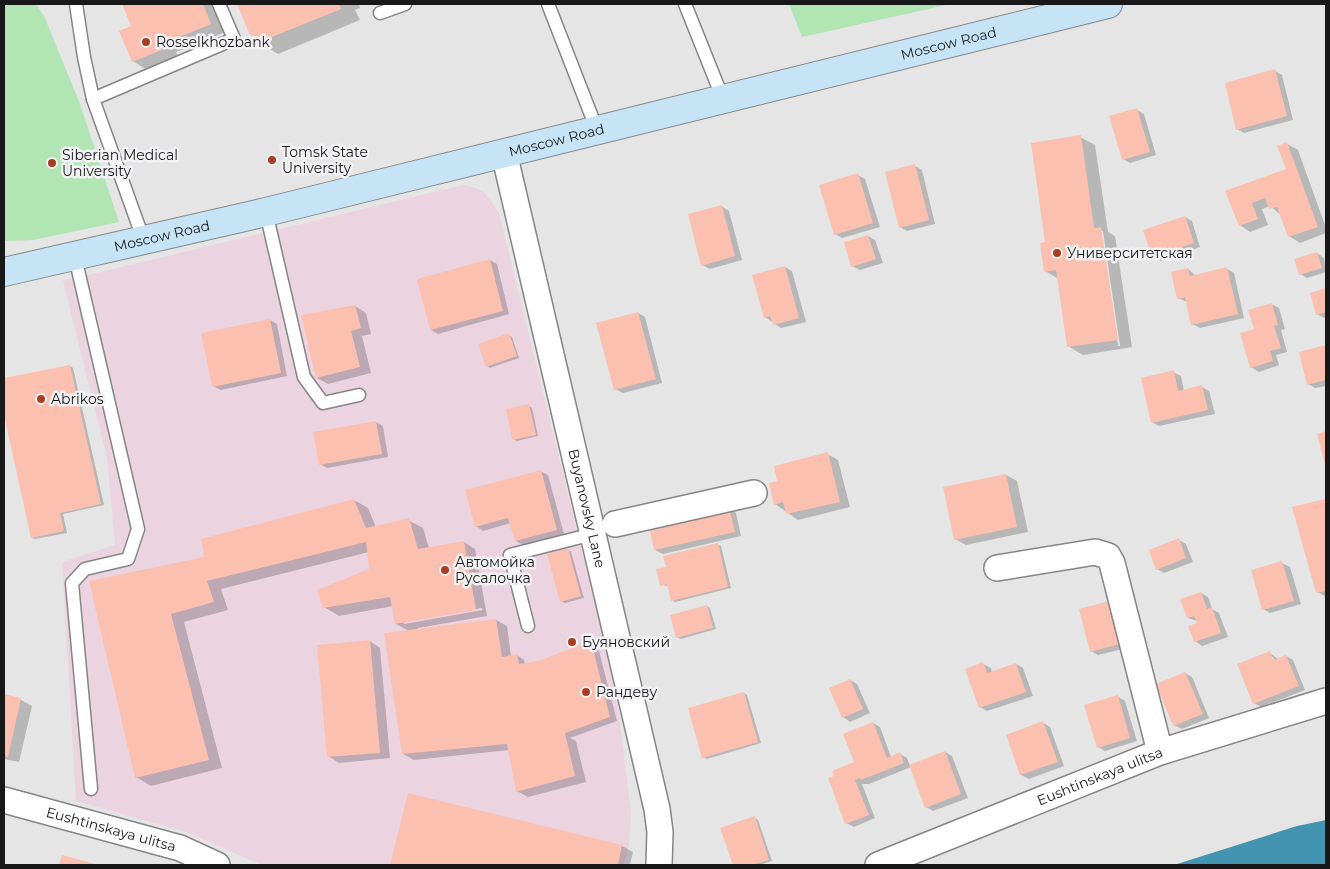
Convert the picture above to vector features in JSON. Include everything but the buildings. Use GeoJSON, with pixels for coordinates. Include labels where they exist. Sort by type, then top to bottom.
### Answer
{"type":"FeatureCollection","features":[{"type":"Feature","properties":{"kind":"main road","name":"Moscow Road"},"geometry":{"type":"LineString","coordinates":[[9,268],[75,257],[266,212],[1108,4]]}},
{"type":"Feature","properties":{"kind":"street","name":"Buyanovsky Lane"},"geometry":{"type":"LineString","coordinates":[[504,153],[657,809],[660,846],[658,865]]}},
{"type":"Feature","properties":{"kind":"street"},"geometry":{"type":"LineString","coordinates":[[615,524],[754,493]]}},
{"type":"Feature","properties":{"kind":"street"},"geometry":{"type":"LineString","coordinates":[[996,568],[1095,552],[1108,556],[1112,563],[1160,752]]}},
{"type":"Feature","properties":{"kind":"street","name":"Eushtinskaya ulitsa"},"geometry":{"type":"LineString","coordinates":[[878,865],[1160,752],[1326,701]]}},
{"type":"Feature","properties":{"kind":"street","name":"Eushtinskaya ulitsa"},"geometry":{"type":"LineString","coordinates":[[4,800],[180,848],[217,865]]}},
{"type":"Feature","properties":{"kind":"lane"},"geometry":{"type":"LineString","coordinates":[[76,4],[93,99],[144,241]]}},
{"type":"Feature","properties":{"kind":"lane"},"geometry":{"type":"LineString","coordinates":[[93,99],[234,40],[219,4]]}},
{"type":"Feature","properties":{"kind":"lane"},"geometry":{"type":"LineString","coordinates":[[380,13],[405,4]]}},
{"type":"Feature","properties":{"kind":"lane"},"geometry":{"type":"LineString","coordinates":[[548,4],[597,130]]}},
{"type":"Feature","properties":{"kind":"lane"},"geometry":{"type":"LineString","coordinates":[[685,4],[723,99]]}},
{"type":"Feature","properties":{"kind":"lane"},"geometry":{"type":"LineString","coordinates":[[266,212],[304,377],[323,403],[359,395]]}},
{"type":"Feature","properties":{"kind":"lane"},"geometry":{"type":"LineString","coordinates":[[75,257],[138,529],[128,559],[85,569],[72,583],[91,789]]}},
{"type":"Feature","properties":{"kind":"lane"},"geometry":{"type":"LineString","coordinates":[[528,626],[510,555],[593,534]]}},
{"type":"Feature","properties":{"kind":"shaded area"},"geometry":{"type":"Polygon","coordinates":[[[463,185],[476,188],[485,193],[499,213],[615,685],[631,812],[629,846],[624,865],[262,865],[186,832],[76,801],[62,562],[115,545],[107,458],[63,281],[463,185]]]}},
{"type":"Feature","properties":{"kind":"green space","name":"Siberian Medical University"},"geometry":{"type":"Polygon","coordinates":[[[4,4],[36,4],[44,16],[80,104],[119,222],[33,240],[4,241],[4,4]]]}},
{"type":"Feature","properties":{"kind":"green space"},"geometry":{"type":"Polygon","coordinates":[[[789,4],[951,4],[802,37],[789,4]]]}},
{"type":"Feature","properties":{"kind":"water"},"geometry":{"type":"Polygon","coordinates":[[[1326,820],[1326,865],[1174,865],[1297,826],[1326,820]]]}},
{"type":"Feature","properties":{"kind":"place","name":"Rosselkhozbank"},"geometry":{"type":"Point","coordinates":[146,42]}},
{"type":"Feature","properties":{"kind":"place","name":"Tomsk State University"},"geometry":{"type":"Point","coordinates":[272,160]}},
{"type":"Feature","properties":{"kind":"place","name":"Siberian Medical University"},"geometry":{"type":"Point","coordinates":[52,163]}},
{"type":"Feature","properties":{"kind":"place","name":"Университетская"},"geometry":{"type":"Point","coordinates":[1057,253]}},
{"type":"Feature","properties":{"kind":"place","name":"Abrikos"},"geometry":{"type":"Point","coordinates":[41,399]}},
{"type":"Feature","properties":{"kind":"place","name":"Автомойка Русалочка"},"geometry":{"type":"Point","coordinates":[445,570]}},
{"type":"Feature","properties":{"kind":"place","name":"Буяновский"},"geometry":{"type":"Point","coordinates":[572,642]}},
{"type":"Feature","properties":{"kind":"place","name":"Рандеву"},"geometry":{"type":"Point","coordinates":[586,692]}}]}
